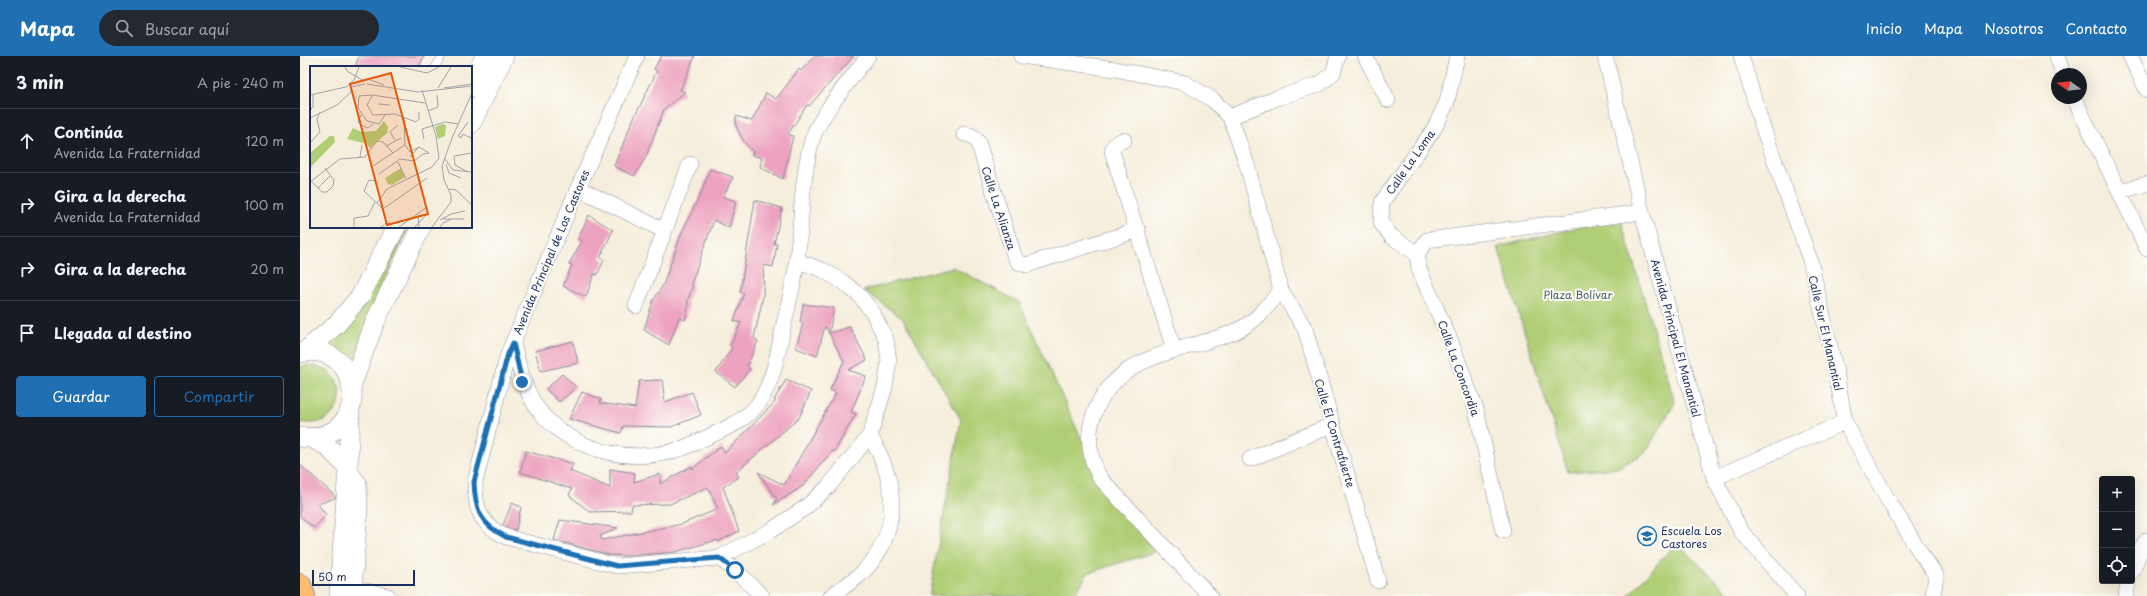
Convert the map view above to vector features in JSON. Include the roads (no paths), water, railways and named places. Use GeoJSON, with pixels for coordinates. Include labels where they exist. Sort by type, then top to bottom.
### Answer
{"type":"FeatureCollection","features":[{"type":"Feature","properties":{"kind":"main road"},"geometry":{"type":"LineString","coordinates":[[300,585],[304,596]]}},
{"type":"Feature","properties":{"kind":"street"},"geometry":{"type":"LineString","coordinates":[[472,85],[485,56]]}},
{"type":"Feature","properties":{"kind":"street"},"geometry":{"type":"LineString","coordinates":[[472,122],[504,56]]}},
{"type":"Feature","properties":{"kind":"street","name":"Avenida Principal de Los Castores"},"geometry":{"type":"LineString","coordinates":[[638,56],[578,188],[513,343],[522,382],[532,402],[541,414],[556,428],[570,438],[592,448],[615,454],[655,456],[679,451],[739,421],[757,405],[768,384],[779,351],[797,261],[806,168],[813,137],[829,109],[868,56]]}},
{"type":"Feature","properties":{"kind":"street"},"geometry":{"type":"LineString","coordinates":[[1021,56],[1115,69],[1185,83],[1213,100],[1230,117],[1247,165],[1281,290],[1264,312],[1250,323],[1234,332],[1154,356],[1124,371],[1100,398],[1089,427],[1092,463],[1100,478],[1210,596]]}},
{"type":"Feature","properties":{"kind":"street"},"geometry":{"type":"LineString","coordinates":[[1230,117],[1277,98],[1320,84],[1333,73],[1338,56]]}},
{"type":"Feature","properties":{"kind":"street"},"geometry":{"type":"LineString","coordinates":[[1365,56],[1388,100]]}},
{"type":"Feature","properties":{"kind":"street","name":"Calle La Loma"},"geometry":{"type":"LineString","coordinates":[[1417,254],[1391,236],[1381,223],[1382,202],[1434,129],[1447,102],[1457,56]]}},
{"type":"Feature","properties":{"kind":"street","name":"Avenida Principal El Manantial"},"geometry":{"type":"LineString","coordinates":[[1605,56],[1642,212],[1714,478],[1741,531],[1797,596]]}},
{"type":"Feature","properties":{"kind":"street","name":"Calle Sur El Manantial"},"geometry":{"type":"LineString","coordinates":[[1741,56],[1762,125],[1810,260],[1836,372],[1845,422],[1887,498],[1921,554],[1936,575],[1934,596]]}},
{"type":"Feature","properties":{"kind":"street"},"geometry":{"type":"LineString","coordinates":[[2057,56],[2061,68]]}},
{"type":"Feature","properties":{"kind":"street"},"geometry":{"type":"LineString","coordinates":[[2130,56],[2147,90]]}},
{"type":"Feature","properties":{"kind":"street"},"geometry":{"type":"LineString","coordinates":[[2077,104],[2147,249]]}},
{"type":"Feature","properties":{"kind":"street","name":"Calle La Alianza"},"geometry":{"type":"LineString","coordinates":[[964,134],[973,136],[978,142],[1014,255],[1018,262],[1026,265],[1138,230]]}},
{"type":"Feature","properties":{"kind":"street"},"geometry":{"type":"LineString","coordinates":[[1124,140],[1116,143],[1112,151],[1138,230],[1174,350]]}},
{"type":"Feature","properties":{"kind":"street"},"geometry":{"type":"LineString","coordinates":[[636,306],[690,164]]}},
{"type":"Feature","properties":{"kind":"street"},"geometry":{"type":"LineString","coordinates":[[2120,191],[2147,184]]}},
{"type":"Feature","properties":{"kind":"street"},"geometry":{"type":"LineString","coordinates":[[578,188],[664,231]]}},
{"type":"Feature","properties":{"kind":"street"},"geometry":{"type":"LineString","coordinates":[[1417,254],[1427,240],[1642,212]]}},
{"type":"Feature","properties":{"kind":"street"},"geometry":{"type":"LineString","coordinates":[[302,352],[337,324],[361,295],[395,228]]}},
{"type":"Feature","properties":{"kind":"street"},"geometry":{"type":"LineString","coordinates":[[352,384],[375,322],[421,228]]}},
{"type":"Feature","properties":{"kind":"street","name":"Calle La Concordia"},"geometry":{"type":"LineString","coordinates":[[1417,254],[1418,269],[1451,342],[1476,409],[1503,531]]}},
{"type":"Feature","properties":{"kind":"street"},"geometry":{"type":"LineString","coordinates":[[513,343],[508,354],[474,482],[475,500],[481,518],[493,530],[506,537],[617,566],[719,558],[770,530],[806,507],[828,487],[870,435],[885,387],[889,361],[886,340],[873,313],[860,296],[849,286],[823,270],[797,261]]}},
{"type":"Feature","properties":{"kind":"street","name":"Calle El Contrafuerte"},"geometry":{"type":"LineString","coordinates":[[1281,290],[1305,329],[1378,581]]}},
{"type":"Feature","properties":{"kind":"street"},"geometry":{"type":"LineString","coordinates":[[302,352],[317,352],[329,355],[339,362],[348,372],[352,384],[353,399],[350,413],[344,591],[388,596]]}},
{"type":"Feature","properties":{"kind":"street"},"geometry":{"type":"LineString","coordinates":[[306,437],[327,435],[340,426],[350,413]]}},
{"type":"Feature","properties":{"kind":"street"},"geometry":{"type":"LineString","coordinates":[[1714,478],[1845,422]]}},
{"type":"Feature","properties":{"kind":"street"},"geometry":{"type":"LineString","coordinates":[[1250,458],[1332,425]]}},
{"type":"Feature","properties":{"kind":"street"},"geometry":{"type":"LineString","coordinates":[[831,596],[862,573],[878,553],[889,530],[892,518],[892,497],[887,473],[870,435]]}},
{"type":"Feature","properties":{"kind":"street"},"geometry":{"type":"LineString","coordinates":[[306,437],[327,446],[348,468]]}},
{"type":"Feature","properties":{"kind":"street"},"geometry":{"type":"LineString","coordinates":[[2135,564],[2142,546],[2147,540]]}},
{"type":"Feature","properties":{"kind":"street"},"geometry":{"type":"LineString","coordinates":[[719,558],[735,570],[762,596]]}},
{"type":"Feature","properties":{"kind":"street"},"geometry":{"type":"LineString","coordinates":[[2126,596],[2128,584]]}},
{"type":"Feature","properties":{"kind":"lane"},"geometry":{"type":"LineString","coordinates":[[436,66],[442,56]]}},
{"type":"Feature","properties":{"kind":"place","name":"Escuela Los Castores"},"geometry":{"type":"Point","coordinates":[1647,536]}},
{"type":"Feature","properties":{"kind":"park label","name":"Plaza Bolívar"},"geometry":{"type":"Point","coordinates":[1578,294]}}]}
